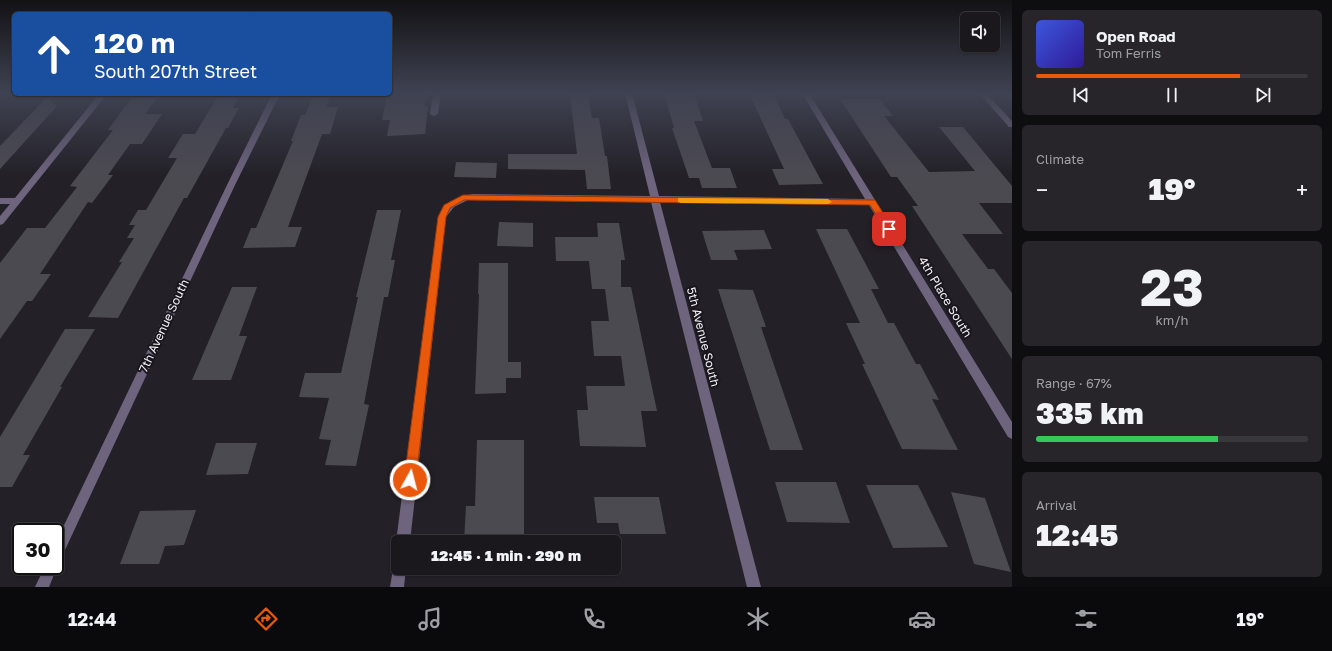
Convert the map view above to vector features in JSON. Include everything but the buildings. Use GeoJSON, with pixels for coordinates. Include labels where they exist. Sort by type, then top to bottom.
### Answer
{"type":"FeatureCollection","features":[{"type":"Feature","properties":{"kind":"street"},"geometry":{"type":"LineString","coordinates":[[0,222],[82,120]]}},
{"type":"Feature","properties":{"kind":"street","name":"7th Avenue South"},"geometry":{"type":"LineString","coordinates":[[64,540],[227,193],[263,120]]}},
{"type":"Feature","properties":{"kind":"street","name":"5th Avenue South"},"geometry":{"type":"LineString","coordinates":[[635,120],[754,587]]}},
{"type":"Feature","properties":{"kind":"street","name":"4th Place South"},"geometry":{"type":"LineString","coordinates":[[822,120],[1012,433]]}},
{"type":"Feature","properties":{"kind":"street"},"geometry":{"type":"LineString","coordinates":[[404,535],[442,217],[446,206],[463,198],[473,196],[654,200],[872,202]]}},
{"type":"Feature","properties":{"kind":"street"},"geometry":{"type":"LineString","coordinates":[[0,201],[18,200]]}},
{"type":"Feature","properties":{"kind":"street"},"geometry":{"type":"LineString","coordinates":[[42,587],[48,575]]}},
{"type":"Feature","properties":{"kind":"street"},"geometry":{"type":"LineString","coordinates":[[397,587],[399,575]]}},
{"type":"Feature","properties":{"kind":"slow traffic"},"geometry":{"type":"LineString","coordinates":[[681,200],[828,202]]}},
{"type":"Feature","properties":{"kind":"route"},"geometry":{"type":"LineString","coordinates":[[410,480],[442,217],[446,206],[463,198],[473,196],[654,200],[872,202],[889,229]]}}]}
